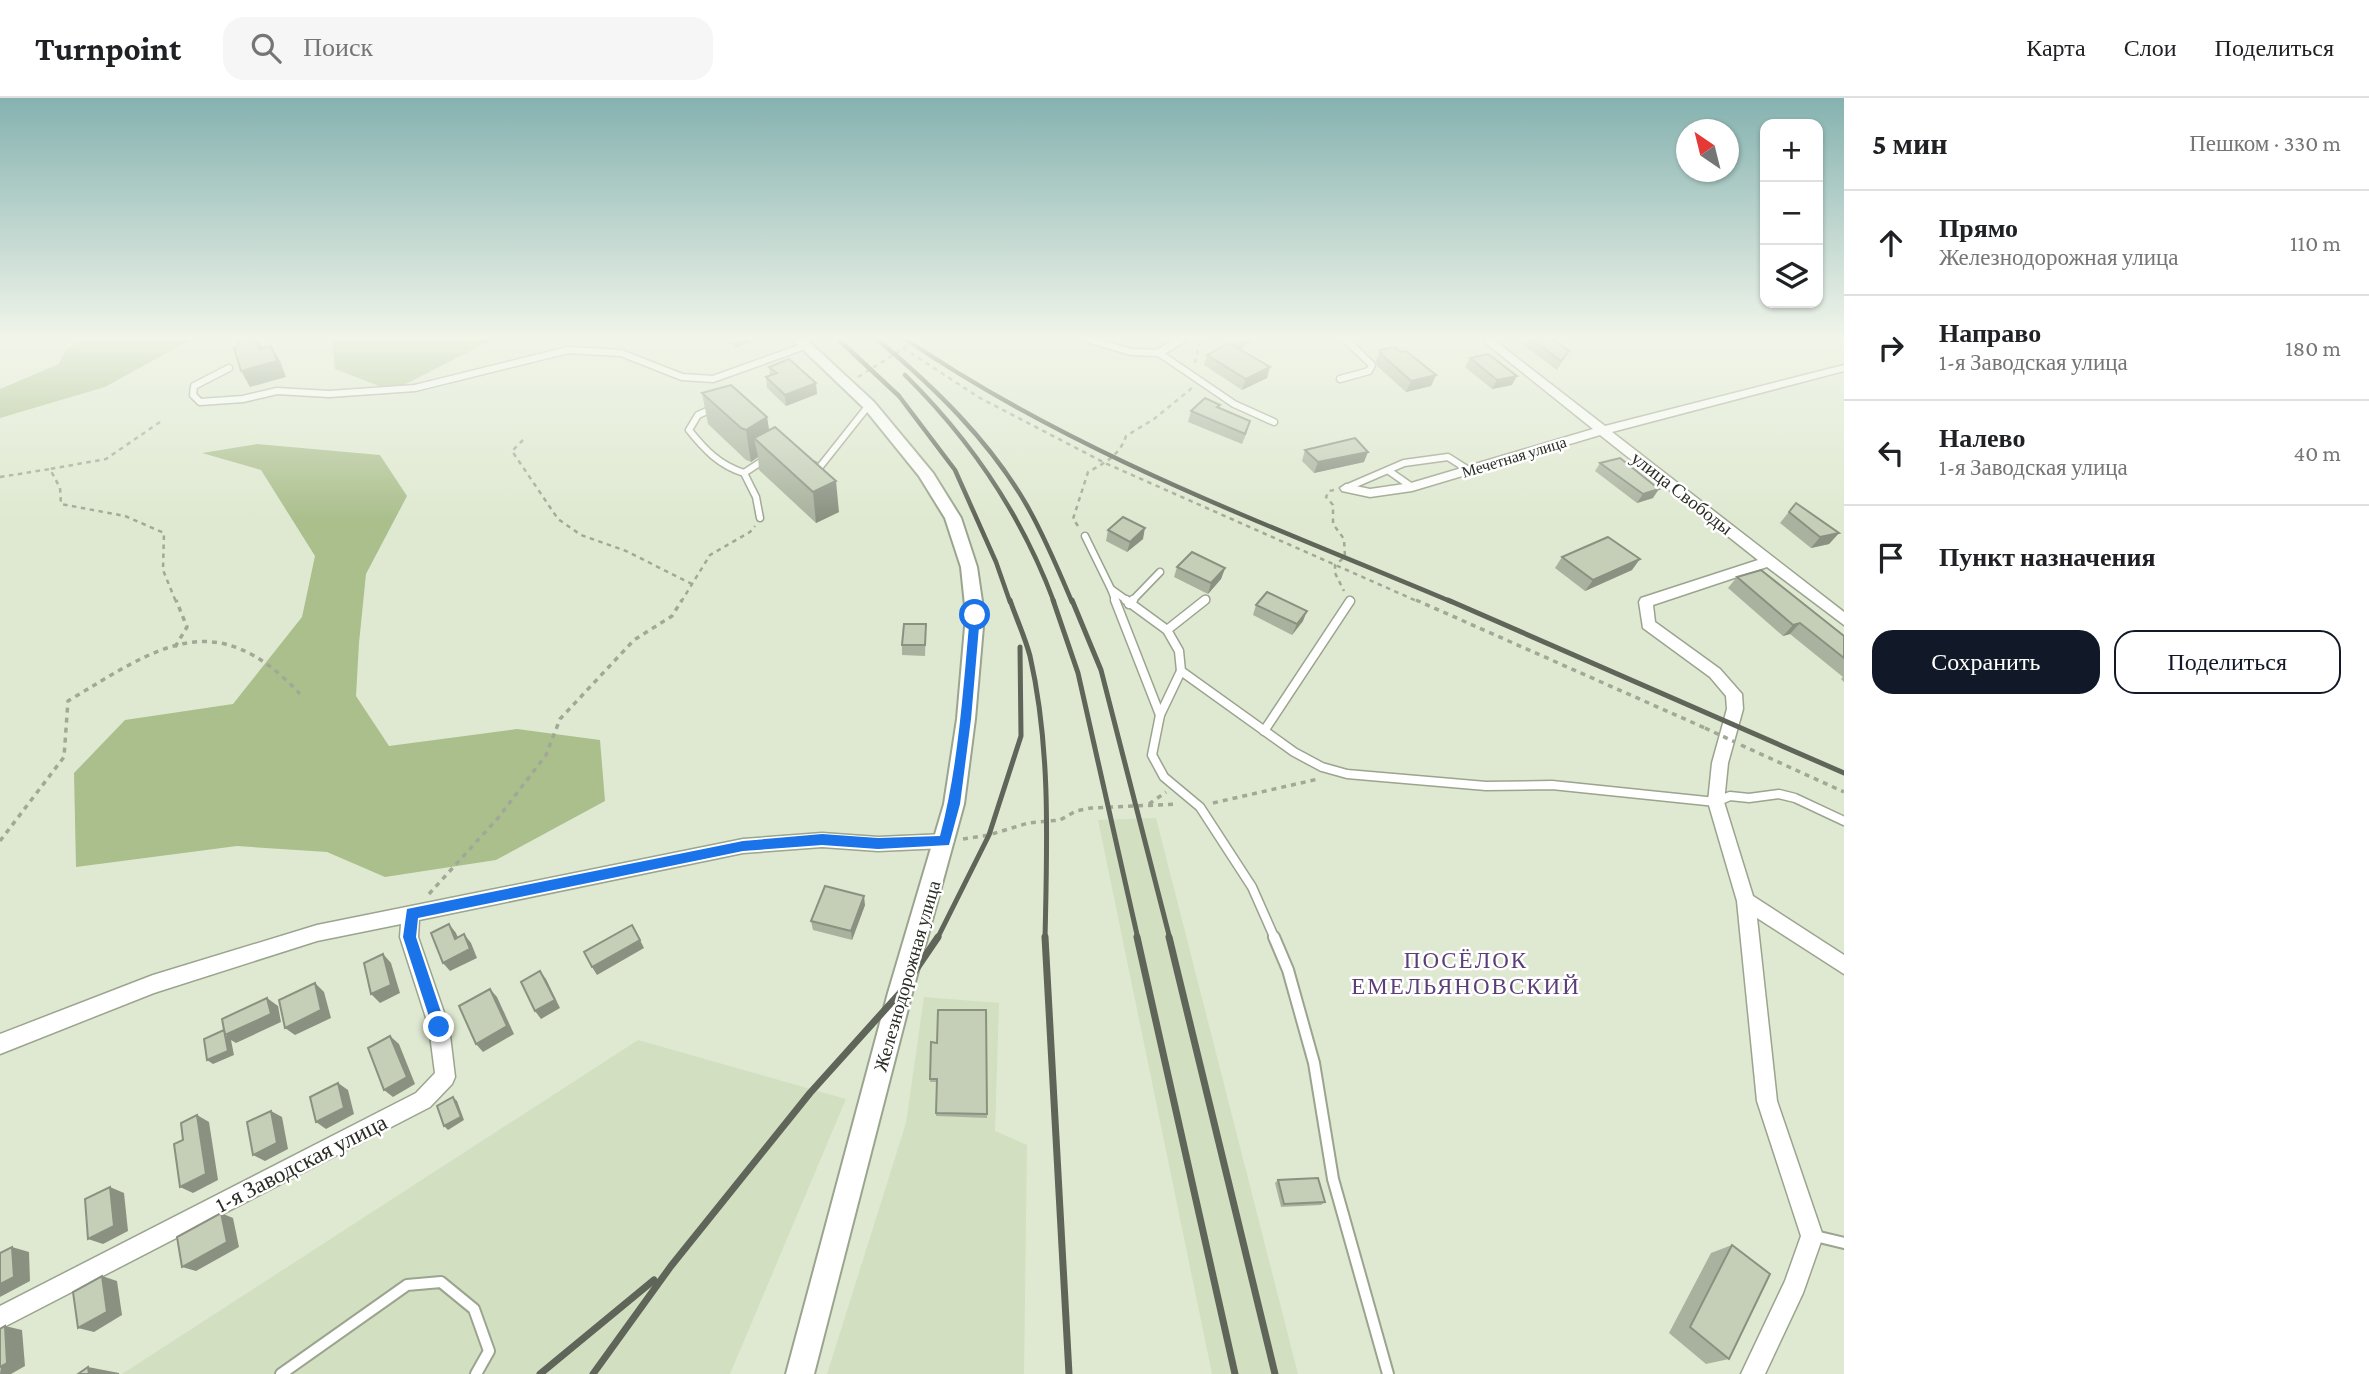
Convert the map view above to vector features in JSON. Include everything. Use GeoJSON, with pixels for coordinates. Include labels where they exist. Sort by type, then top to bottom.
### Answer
{"type":"FeatureCollection","features":[{"type":"Feature","properties":{"kind":"street","name":"Железнодорожная улица"},"geometry":{"type":"LineString","coordinates":[[800,1374],[900,993],[954,804],[966,719],[975,615],[969,567],[953,518],[932,484],[864,400]]}},
{"type":"Feature","properties":{"kind":"street","name":"улица Свободы"},"geometry":{"type":"LineString","coordinates":[[1562,400],[1844,620]]}},
{"type":"Feature","properties":{"kind":"street","name":"Мечетная улица"},"geometry":{"type":"LineString","coordinates":[[1346,488],[1370,494],[1412,487],[1601,431],[1722,400]]}},
{"type":"Feature","properties":{"kind":"street"},"geometry":{"type":"LineString","coordinates":[[1753,1374],[1795,1285],[1812,1236],[1767,1101],[1746,901],[1716,802],[1720,763],[1735,709],[1734,694],[1716,673],[1648,624],[1646,602],[1769,561]]}},
{"type":"Feature","properties":{"kind":"street"},"geometry":{"type":"LineString","coordinates":[[0,1044],[166,980],[317,933],[743,846],[822,840],[878,844],[945,841]]}},
{"type":"Feature","properties":{"kind":"street"},"geometry":{"type":"LineString","coordinates":[[1746,901],[1844,965]]}},
{"type":"Feature","properties":{"kind":"street","name":"1-я Заводская улица"},"geometry":{"type":"LineString","coordinates":[[0,1318],[423,1100],[445,1077],[439,1027],[409,937],[411,914]]}},
{"type":"Feature","properties":{"kind":"lane"},"geometry":{"type":"LineString","coordinates":[[198,400],[200,402],[235,400]]}},
{"type":"Feature","properties":{"kind":"lane"},"geometry":{"type":"LineString","coordinates":[[1227,400],[1274,422]]}},
{"type":"Feature","properties":{"kind":"lane"},"geometry":{"type":"LineString","coordinates":[[726,402],[698,415],[689,430],[710,458],[726,468],[744,473],[780,452]]}},
{"type":"Feature","properties":{"kind":"lane"},"geometry":{"type":"LineString","coordinates":[[810,461],[819,468],[869,405]]}},
{"type":"Feature","properties":{"kind":"lane"},"geometry":{"type":"LineString","coordinates":[[1346,488],[1404,463],[1448,457],[1470,471]]}},
{"type":"Feature","properties":{"kind":"lane"},"geometry":{"type":"LineString","coordinates":[[1389,471],[1412,487]]}},
{"type":"Feature","properties":{"kind":"lane"},"geometry":{"type":"LineString","coordinates":[[744,473],[756,497],[760,517]]}},
{"type":"Feature","properties":{"kind":"lane"},"geometry":{"type":"LineString","coordinates":[[1086,536],[1111,589],[1160,715]]}},
{"type":"Feature","properties":{"kind":"lane"},"geometry":{"type":"LineString","coordinates":[[1129,604],[1160,572]]}},
{"type":"Feature","properties":{"kind":"lane"},"geometry":{"type":"LineString","coordinates":[[1111,589],[1167,630],[1179,651],[1181,671],[1160,715],[1152,755],[1164,777],[1200,807],[1252,887],[1287,970],[1314,1063],[1333,1179],[1388,1374]]}},
{"type":"Feature","properties":{"kind":"lane"},"geometry":{"type":"LineString","coordinates":[[1167,630],[1206,599]]}},
{"type":"Feature","properties":{"kind":"lane"},"geometry":{"type":"LineString","coordinates":[[1264,731],[1350,601]]}},
{"type":"Feature","properties":{"kind":"lane"},"geometry":{"type":"LineString","coordinates":[[1181,671],[1264,731],[1322,767],[1347,774],[1486,786],[1552,785],[1716,802],[1730,796],[1749,798],[1779,794],[1844,821]]}},
{"type":"Feature","properties":{"kind":"lane"},"geometry":{"type":"LineString","coordinates":[[1812,1236],[1844,1243]]}},
{"type":"Feature","properties":{"kind":"lane"},"geometry":{"type":"LineString","coordinates":[[281,1374],[407,1285],[441,1282],[474,1308],[489,1350],[477,1374]]}},
{"type":"Feature","properties":{"kind":"path"},"geometry":{"type":"LineString","coordinates":[[983,400],[1105,463],[1844,792]]}},
{"type":"Feature","properties":{"kind":"path"},"geometry":{"type":"LineString","coordinates":[[1086,536],[1073,519],[1088,472],[1105,463],[1123,446],[1126,436],[1180,400]]}},
{"type":"Feature","properties":{"kind":"path"},"geometry":{"type":"LineString","coordinates":[[0,477],[106,458],[130,446],[160,422]]}},
{"type":"Feature","properties":{"kind":"path"},"geometry":{"type":"LineString","coordinates":[[523,440],[512,451],[558,519],[580,535],[626,551],[692,584]]}},
{"type":"Feature","properties":{"kind":"path"},"geometry":{"type":"LineString","coordinates":[[50,469],[60,488],[61,503],[92,513],[117,513],[144,520],[164,533],[163,570],[187,627],[175,647]]}},
{"type":"Feature","properties":{"kind":"path"},"geometry":{"type":"LineString","coordinates":[[1335,565],[1345,557],[1343,539],[1333,524],[1333,505],[1326,497],[1329,491],[1346,488]]}},
{"type":"Feature","properties":{"kind":"path"},"geometry":{"type":"LineString","coordinates":[[411,914],[498,818],[538,766],[546,755],[560,719],[634,640],[672,617],[710,555],[750,532],[760,517]]}},
{"type":"Feature","properties":{"kind":"path"},"geometry":{"type":"LineString","coordinates":[[1335,565],[1335,573],[1350,601]]}},
{"type":"Feature","properties":{"kind":"path"},"geometry":{"type":"LineString","coordinates":[[0,841],[64,757],[68,701],[120,669],[175,647],[208,639],[244,648],[280,671],[300,694]]}},
{"type":"Feature","properties":{"kind":"path"},"geometry":{"type":"LineString","coordinates":[[945,841],[989,835],[1028,823],[1060,820],[1076,811],[1091,808],[1176,804],[1200,807],[1230,797],[1347,774]]}},
{"type":"Feature","properties":{"kind":"shaded area"},"geometry":{"type":"Polygon","coordinates":[[[0,400],[63,400],[0,418],[0,400]]]}},
{"type":"Feature","properties":{"kind":"shaded area"},"geometry":{"type":"Polygon","coordinates":[[[257,444],[380,455],[407,496],[366,574],[359,643],[356,696],[389,746],[517,729],[600,740],[605,801],[496,860],[385,877],[327,852],[237,846],[76,867],[74,773],[125,720],[233,704],[302,617],[315,556],[261,470],[202,453],[257,444]]]}},
{"type":"Feature","properties":{"kind":"shaded area"},"geometry":{"type":"Polygon","coordinates":[[[1156,818],[1298,1374],[1212,1374],[1098,820],[1156,818]]]}},
{"type":"Feature","properties":{"kind":"shaded area"},"geometry":{"type":"Polygon","coordinates":[[[924,997],[999,1003],[995,1131],[1027,1145],[1024,1374],[827,1374],[906,1123],[924,997]]]}},
{"type":"Feature","properties":{"kind":"shaded area"},"geometry":{"type":"Polygon","coordinates":[[[638,1040],[846,1099],[730,1374],[122,1374],[638,1040]]]}},
{"type":"Feature","properties":{"kind":"building"},"geometry":{"type":"Polygon","coordinates":[[[709,400],[747,400],[767,417],[746,430],[709,400]]]}},
{"type":"Feature","properties":{"kind":"building"},"geometry":{"type":"Polygon","coordinates":[[[1203,400],[1208,400],[1220,405],[1217,407],[1250,421],[1245,434],[1191,411],[1203,400]]]}},
{"type":"Feature","properties":{"kind":"building"},"geometry":{"type":"Polygon","coordinates":[[[775,427],[836,481],[813,492],[754,438],[775,427]]]}},
{"type":"Feature","properties":{"kind":"building"},"geometry":{"type":"Polygon","coordinates":[[[1355,438],[1368,452],[1318,462],[1305,450],[1355,438]]]}},
{"type":"Feature","properties":{"kind":"building"},"geometry":{"type":"Polygon","coordinates":[[[1620,458],[1659,489],[1643,494],[1600,463],[1620,458]]]}},
{"type":"Feature","properties":{"kind":"building"},"geometry":{"type":"Polygon","coordinates":[[[1796,503],[1839,533],[1820,537],[1789,512],[1796,503]]]}},
{"type":"Feature","properties":{"kind":"building"},"geometry":{"type":"Polygon","coordinates":[[[1123,517],[1145,528],[1130,542],[1108,530],[1123,517]]]}},
{"type":"Feature","properties":{"kind":"building"},"geometry":{"type":"Polygon","coordinates":[[[1608,537],[1640,559],[1593,580],[1562,557],[1608,537]]]}},
{"type":"Feature","properties":{"kind":"building"},"geometry":{"type":"Polygon","coordinates":[[[1192,552],[1225,568],[1211,583],[1177,567],[1192,552]]]}},
{"type":"Feature","properties":{"kind":"building"},"geometry":{"type":"Polygon","coordinates":[[[1761,570],[1844,636],[1844,658],[1800,623],[1793,625],[1737,577],[1761,570]]]}},
{"type":"Feature","properties":{"kind":"building"},"geometry":{"type":"Polygon","coordinates":[[[1267,592],[1307,611],[1297,624],[1256,605],[1267,592]]]}},
{"type":"Feature","properties":{"kind":"building"},"geometry":{"type":"Polygon","coordinates":[[[904,624],[926,624],[925,645],[902,645],[904,624]]]}},
{"type":"Feature","properties":{"kind":"building"},"geometry":{"type":"Polygon","coordinates":[[[825,886],[864,896],[851,931],[811,921],[825,886]]]}},
{"type":"Feature","properties":{"kind":"building"},"geometry":{"type":"Polygon","coordinates":[[[449,924],[455,939],[464,934],[470,949],[443,963],[431,933],[449,924]]]}},
{"type":"Feature","properties":{"kind":"building"},"geometry":{"type":"Polygon","coordinates":[[[632,925],[640,940],[592,967],[584,952],[632,925]]]}},
{"type":"Feature","properties":{"kind":"building"},"geometry":{"type":"Polygon","coordinates":[[[383,954],[391,985],[371,994],[364,963],[383,954]]]}},
{"type":"Feature","properties":{"kind":"building"},"geometry":{"type":"Polygon","coordinates":[[[540,971],[555,1000],[535,1011],[521,982],[540,971]]]}},
{"type":"Feature","properties":{"kind":"building"},"geometry":{"type":"Polygon","coordinates":[[[315,983],[321,1010],[285,1028],[279,1000],[315,983]]]}},
{"type":"Feature","properties":{"kind":"building"},"geometry":{"type":"Polygon","coordinates":[[[490,989],[507,1026],[476,1044],[459,1006],[490,989]]]}},
{"type":"Feature","properties":{"kind":"building"},"geometry":{"type":"Polygon","coordinates":[[[267,998],[271,1014],[225,1035],[222,1019],[267,998]]]}},
{"type":"Feature","properties":{"kind":"building"},"geometry":{"type":"Polygon","coordinates":[[[938,1010],[986,1010],[987,1114],[936,1113],[937,1079],[930,1079],[931,1042],[937,1043],[938,1010]]]}},
{"type":"Feature","properties":{"kind":"building"},"geometry":{"type":"Polygon","coordinates":[[[224,1030],[228,1051],[207,1060],[204,1039],[224,1030]]]}},
{"type":"Feature","properties":{"kind":"building"},"geometry":{"type":"Polygon","coordinates":[[[390,1036],[407,1077],[384,1090],[368,1048],[390,1036]]]}},
{"type":"Feature","properties":{"kind":"building"},"geometry":{"type":"Polygon","coordinates":[[[338,1083],[344,1108],[316,1122],[310,1097],[338,1083]]]}},
{"type":"Feature","properties":{"kind":"building"},"geometry":{"type":"Polygon","coordinates":[[[453,1097],[461,1117],[444,1126],[437,1106],[453,1097]]]}},
{"type":"Feature","properties":{"kind":"building"},"geometry":{"type":"Polygon","coordinates":[[[271,1111],[277,1143],[253,1155],[247,1122],[271,1111]]]}},
{"type":"Feature","properties":{"kind":"building"},"geometry":{"type":"Polygon","coordinates":[[[197,1115],[206,1174],[180,1187],[174,1144],[183,1140],[181,1123],[197,1115]]]}},
{"type":"Feature","properties":{"kind":"building"},"geometry":{"type":"Polygon","coordinates":[[[1318,1178],[1325,1202],[1284,1204],[1278,1180],[1318,1178]]]}},
{"type":"Feature","properties":{"kind":"building"},"geometry":{"type":"Polygon","coordinates":[[[110,1187],[114,1226],[88,1239],[85,1199],[110,1187]]]}},
{"type":"Feature","properties":{"kind":"building"},"geometry":{"type":"Polygon","coordinates":[[[221,1213],[227,1242],[182,1267],[177,1237],[221,1213]]]}},
{"type":"Feature","properties":{"kind":"building"},"geometry":{"type":"Polygon","coordinates":[[[1732,1245],[1770,1274],[1729,1359],[1690,1327],[1732,1245]]]}},
{"type":"Feature","properties":{"kind":"building"},"geometry":{"type":"Polygon","coordinates":[[[12,1247],[14,1277],[0,1284],[0,1253],[12,1247]]]}},
{"type":"Feature","properties":{"kind":"building"},"geometry":{"type":"Polygon","coordinates":[[[102,1276],[107,1312],[78,1328],[73,1292],[102,1276]]]}},
{"type":"Feature","properties":{"kind":"building"},"geometry":{"type":"Polygon","coordinates":[[[5,1326],[7,1363],[0,1367],[0,1329],[5,1326]]]}},
{"type":"Feature","properties":{"kind":"building"},"geometry":{"type":"Polygon","coordinates":[[[88,1367],[89,1374],[78,1374],[88,1367]]]}},
{"type":"Feature","properties":{"kind":"railway"},"geometry":{"type":"LineString","coordinates":[[902,400],[955,470],[996,562],[1010,602]]}},
{"type":"Feature","properties":{"kind":"railway"},"geometry":{"type":"LineString","coordinates":[[929,400],[972,452],[1010,509],[1054,602]]}},
{"type":"Feature","properties":{"kind":"railway"},"geometry":{"type":"LineString","coordinates":[[943,400],[978,436],[1011,481],[1033,516],[1072,602]]}},
{"type":"Feature","properties":{"kind":"railway"},"geometry":{"type":"LineString","coordinates":[[1004,400],[1104,453],[1242,515],[1452,602]]}},
{"type":"Feature","properties":{"kind":"railway"},"geometry":{"type":"LineString","coordinates":[[1010,600],[1030,656],[1045,761],[1045,937]]}},
{"type":"Feature","properties":{"kind":"railway"},"geometry":{"type":"LineString","coordinates":[[1053,600],[1078,673],[1138,939]]}},
{"type":"Feature","properties":{"kind":"railway"},"geometry":{"type":"LineString","coordinates":[[1072,600],[1101,670],[1170,939]]}},
{"type":"Feature","properties":{"kind":"railway"},"geometry":{"type":"LineString","coordinates":[[1448,600],[1844,773]]}},
{"type":"Feature","properties":{"kind":"railway"},"geometry":{"type":"LineString","coordinates":[[938,937],[989,835],[1021,736],[1020,647]]}},
{"type":"Feature","properties":{"kind":"railway"},"geometry":{"type":"LineString","coordinates":[[593,1374],[671,1266],[810,1093],[900,993],[938,937]]}},
{"type":"Feature","properties":{"kind":"railway"},"geometry":{"type":"LineString","coordinates":[[1045,937],[1069,1374]]}},
{"type":"Feature","properties":{"kind":"railway"},"geometry":{"type":"LineString","coordinates":[[1137,937],[1235,1374]]}},
{"type":"Feature","properties":{"kind":"railway"},"geometry":{"type":"LineString","coordinates":[[1169,937],[1275,1374]]}},
{"type":"Feature","properties":{"kind":"railway"},"geometry":{"type":"LineString","coordinates":[[540,1374],[654,1280]]}},
{"type":"Feature","properties":{"kind":"district","name":"ПОСЁЛОК ЕМЕЛЬЯНОВСКИЙ"},"geometry":{"type":"Point","coordinates":[1466,973]}},
{"type":"Feature","properties":{"kind":"route"},"geometry":{"type":"LineString","coordinates":[[439,1027],[409,937],[411,914],[743,846],[822,840],[878,844],[945,841],[954,804],[966,719],[975,615]]}}]}
